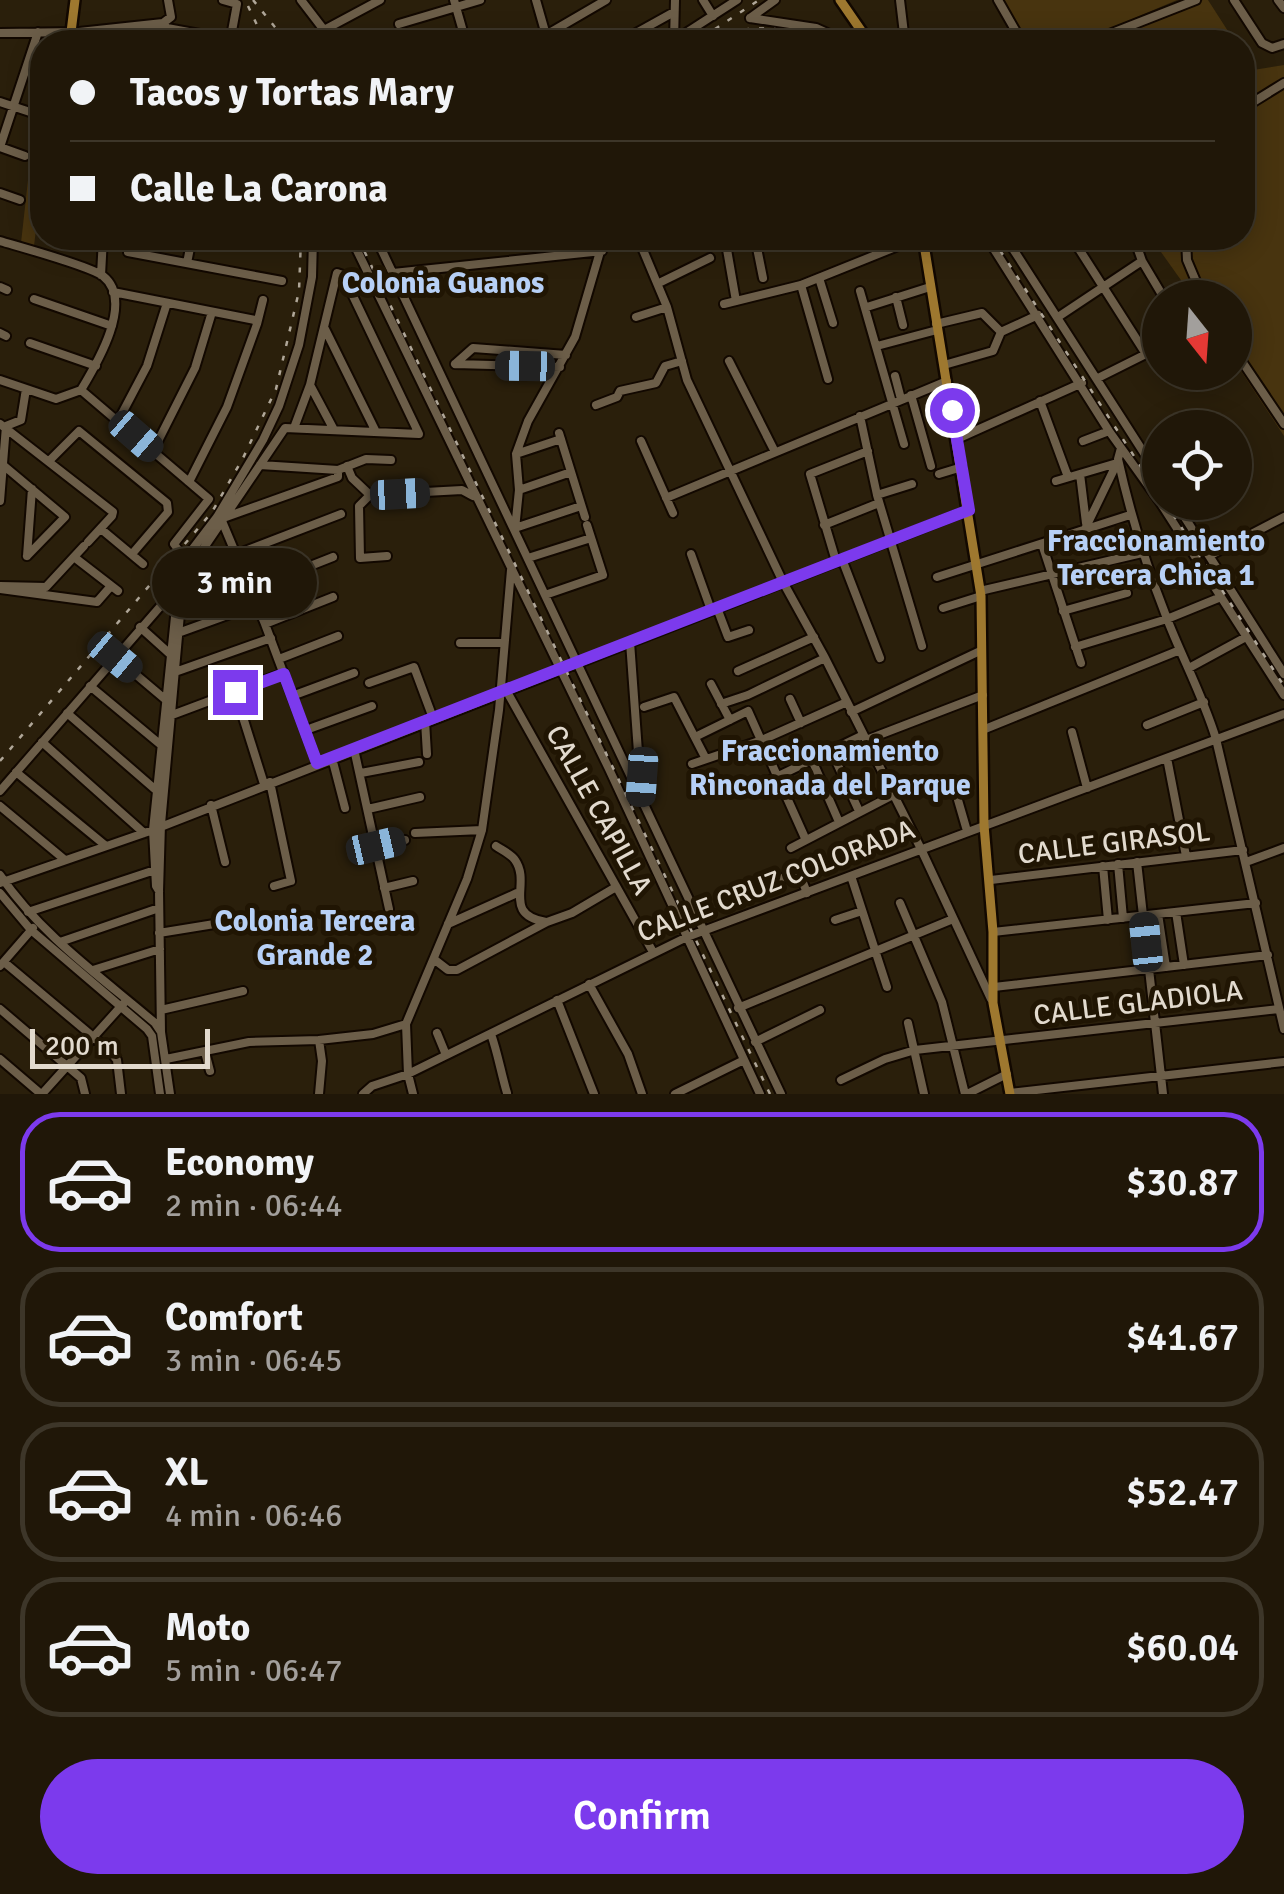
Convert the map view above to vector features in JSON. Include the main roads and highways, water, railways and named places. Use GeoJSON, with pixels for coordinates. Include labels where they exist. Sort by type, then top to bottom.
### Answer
{"type":"FeatureCollection","features":[{"type":"Feature","properties":{"kind":"main road"},"geometry":{"type":"LineString","coordinates":[[68,30],[73,0]]}},
{"type":"Feature","properties":{"kind":"main road"},"geometry":{"type":"LineString","coordinates":[[840,0],[861,30]]}},
{"type":"Feature","properties":{"kind":"main road"},"geometry":{"type":"LineString","coordinates":[[922,250],[962,467],[980,594],[984,825],[991,880],[993,1004],[1010,1093]]}},
{"type":"Feature","properties":{"kind":"railway"},"geometry":{"type":"LineString","coordinates":[[253,0],[277,30]]}},
{"type":"Feature","properties":{"kind":"railway"},"geometry":{"type":"LineString","coordinates":[[715,29],[759,0]]}},
{"type":"Feature","properties":{"kind":"railway"},"geometry":{"type":"LineString","coordinates":[[248,6],[259,30]]}},
{"type":"Feature","properties":{"kind":"railway"},"geometry":{"type":"LineString","coordinates":[[743,30],[779,30]]}},
{"type":"Feature","properties":{"kind":"railway"},"geometry":{"type":"LineString","coordinates":[[0,761],[212,512],[276,389],[299,291],[301,250]]}},
{"type":"Feature","properties":{"kind":"railway"},"geometry":{"type":"LineString","coordinates":[[364,250],[770,1094]]}},
{"type":"Feature","properties":{"kind":"railway"},"geometry":{"type":"LineString","coordinates":[[1000,250],[1142,468]]}},
{"type":"Feature","properties":{"kind":"railway"},"geometry":{"type":"LineString","coordinates":[[1177,520],[1284,686]]}},
{"type":"Feature","properties":{"kind":"district","name":"Colonia Guanos"},"geometry":{"type":"Point","coordinates":[443,283]}},
{"type":"Feature","properties":{"kind":"district","name":"Fraccionamiento Tercera Chica 1"},"geometry":{"type":"Point","coordinates":[1156,558]}},
{"type":"Feature","properties":{"kind":"district","name":"Fraccionamiento Rinconada del Parque"},"geometry":{"type":"Point","coordinates":[830,768]}},
{"type":"Feature","properties":{"kind":"district","name":"Colonia Tercera Grande 2"},"geometry":{"type":"Point","coordinates":[315,938]}}]}
